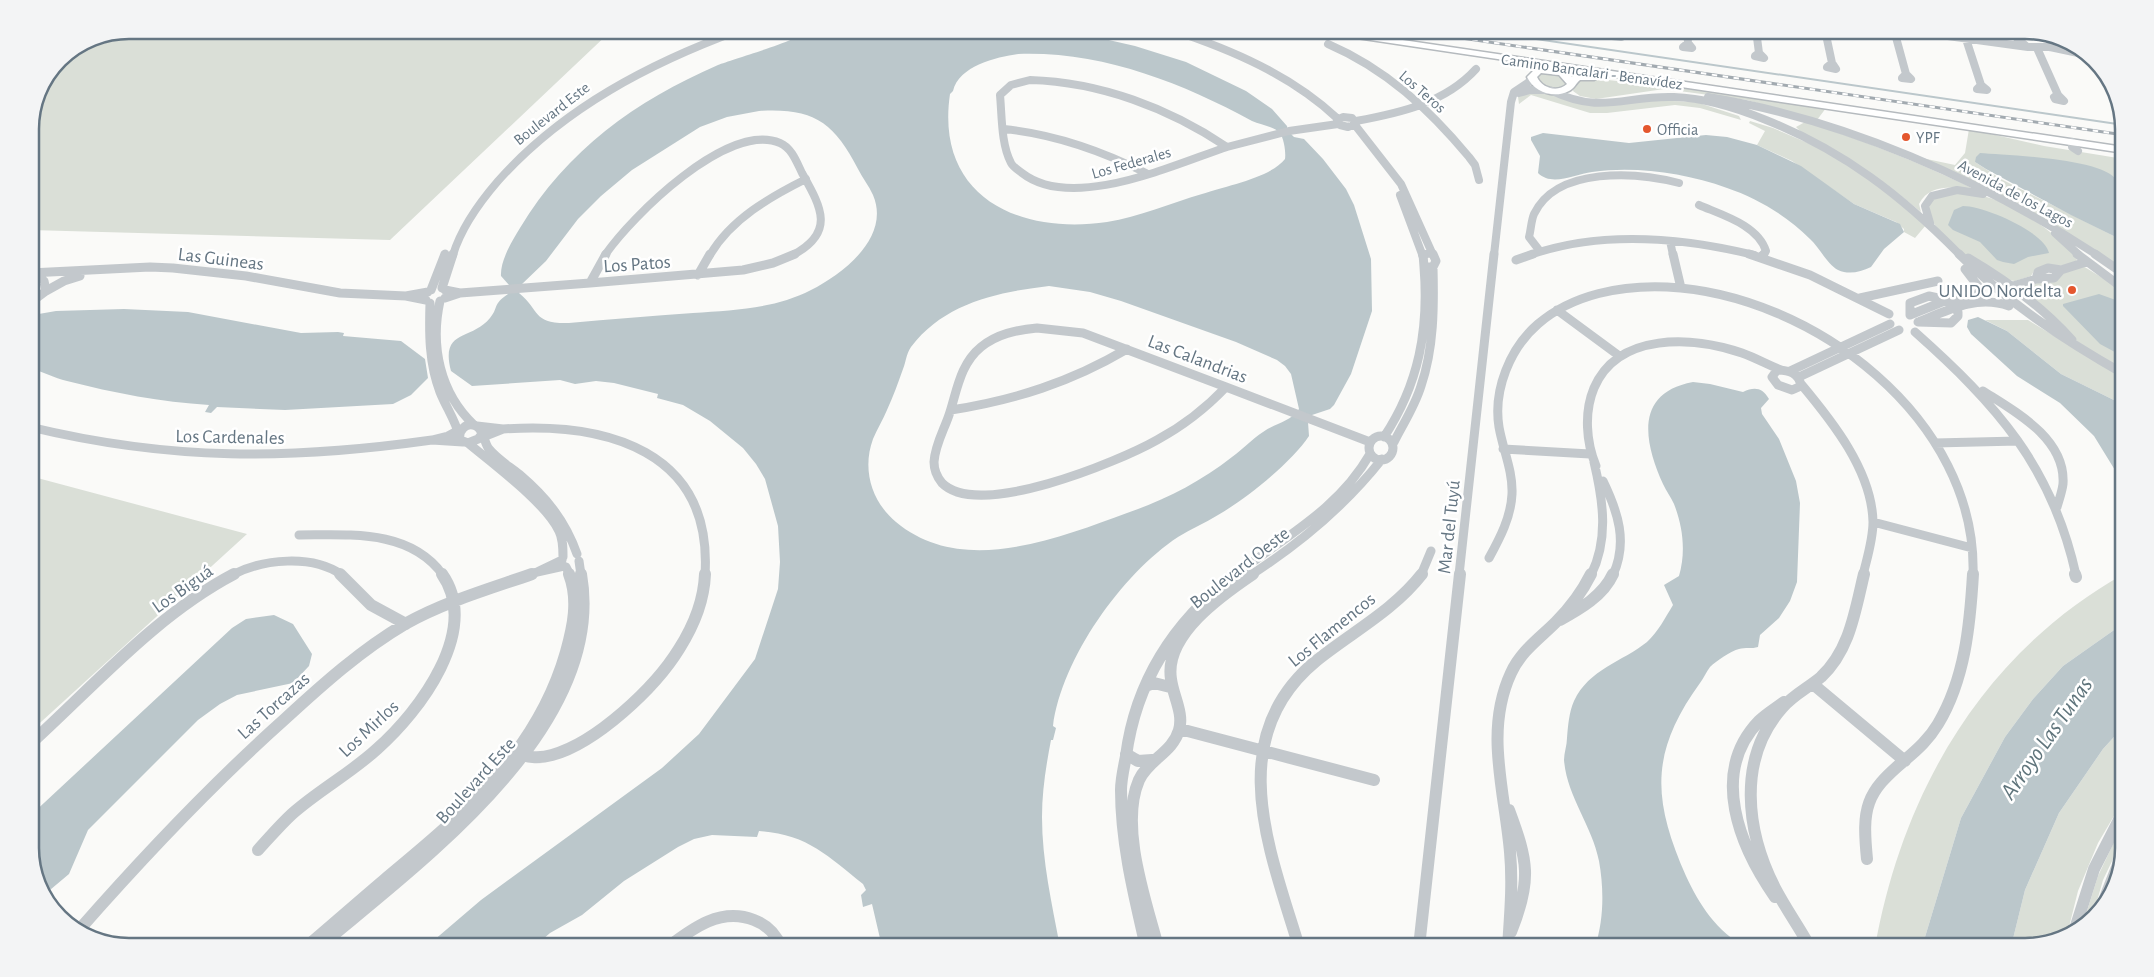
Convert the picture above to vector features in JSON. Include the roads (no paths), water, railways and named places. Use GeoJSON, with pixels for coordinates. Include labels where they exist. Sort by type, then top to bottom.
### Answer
{"type":"FeatureCollection","features":[{"type":"Feature","properties":{"kind":"main road","name":"Camino Bancalari - Benavídez"},"geometry":{"type":"LineString","coordinates":[[1352,39],[1504,62],[1524,69],[1535,84],[1549,90],[1563,90],[1578,77],[1587,76],[1751,100],[1932,121],[2072,142],[2115,151]]}},
{"type":"Feature","properties":{"kind":"main road","name":"Camino Bancalari - Benavídez"},"geometry":{"type":"LineString","coordinates":[[1379,39],[1697,86],[1751,100]]}},
{"type":"Feature","properties":{"kind":"main road","name":"Camino Bancalari - Benavídez"},"geometry":{"type":"LineString","coordinates":[[1487,55],[1553,70],[1697,86]]}},
{"type":"Feature","properties":{"kind":"main road"},"geometry":{"type":"LineString","coordinates":[[1532,79],[1538,71],[1553,70],[1565,75],[1570,85]]}},
{"type":"Feature","properties":{"kind":"main road","name":"Camino Bancalari - Benavídez"},"geometry":{"type":"LineString","coordinates":[[1932,121],[2078,150],[2115,152]]}},
{"type":"Feature","properties":{"kind":"street","name":"Boulevard Este"},"geometry":{"type":"LineString","coordinates":[[329,938],[457,820],[519,755],[550,714],[573,664],[583,615],[584,588],[578,557],[573,538],[555,508],[531,483],[504,468],[462,436],[446,394],[434,372],[429,296],[445,255],[487,188],[546,127],[651,64],[710,39]]}},
{"type":"Feature","properties":{"kind":"street"},"geometry":{"type":"LineString","coordinates":[[1197,39],[1275,72]]}},
{"type":"Feature","properties":{"kind":"street"},"geometry":{"type":"LineString","coordinates":[[1208,39],[1222,44],[1275,72],[1341,120],[1353,124],[1421,105],[1456,87],[1476,69]]}},
{"type":"Feature","properties":{"kind":"street"},"geometry":{"type":"LineString","coordinates":[[1688,39],[1688,43]]}},
{"type":"Feature","properties":{"kind":"street"},"geometry":{"type":"LineString","coordinates":[[1757,39],[1759,53]]}},
{"type":"Feature","properties":{"kind":"street"},"geometry":{"type":"LineString","coordinates":[[1827,39],[1832,63]]}},
{"type":"Feature","properties":{"kind":"street"},"geometry":{"type":"LineString","coordinates":[[1896,39],[1906,74]]}},
{"type":"Feature","properties":{"kind":"street"},"geometry":{"type":"LineString","coordinates":[[1981,85],[1966,39],[2037,48],[2050,47],[2071,51]]}},
{"type":"Feature","properties":{"kind":"street"},"geometry":{"type":"LineString","coordinates":[[2019,39],[2028,47]]}},
{"type":"Feature","properties":{"kind":"street","name":"Los Teros"},"geometry":{"type":"LineString","coordinates":[[1328,44],[1360,59],[1421,105],[1469,157],[1478,173],[1479,180]]}},
{"type":"Feature","properties":{"kind":"street"},"geometry":{"type":"LineString","coordinates":[[2050,47],[2054,44]]}},
{"type":"Feature","properties":{"kind":"street"},"geometry":{"type":"LineString","coordinates":[[2037,48],[2058,95]]}},
{"type":"Feature","properties":{"kind":"street"},"geometry":{"type":"LineString","coordinates":[[1511,112],[1514,92],[1532,79]]}},
{"type":"Feature","properties":{"kind":"street","name":"Los Federales"},"geometry":{"type":"LineString","coordinates":[[1227,147],[1193,125],[1152,107],[1088,88],[1040,80],[1019,81],[1002,92],[999,99],[1006,151],[1012,165],[1024,175],[1041,184],[1067,189],[1094,189],[1227,147],[1341,120]]}},
{"type":"Feature","properties":{"kind":"street","name":"Avenida de los Lagos"},"geometry":{"type":"LineString","coordinates":[[1570,85],[1577,96],[1593,101],[1661,92],[1733,100],[1751,100],[1799,116],[1900,153],[2001,199],[2047,224],[2115,268]]}},
{"type":"Feature","properties":{"kind":"street"},"geometry":{"type":"LineString","coordinates":[[1511,112],[1519,93],[1525,90],[1549,90],[1574,100],[1592,104],[1667,97],[1697,99],[1743,113],[1788,130],[1830,150],[1857,167],[1902,200],[2001,294],[2049,329],[2115,369]]}},
{"type":"Feature","properties":{"kind":"street"},"geometry":{"type":"LineString","coordinates":[[1732,110],[1728,105],[1733,100]]}},
{"type":"Feature","properties":{"kind":"street"},"geometry":{"type":"LineString","coordinates":[[1743,113],[1749,109],[1751,100]]}},
{"type":"Feature","properties":{"kind":"street","name":"Mar del Tuyú"},"geometry":{"type":"LineString","coordinates":[[1421,938],[1511,112]]}},
{"type":"Feature","properties":{"kind":"street"},"geometry":{"type":"LineString","coordinates":[[1788,130],[1799,116]]}},
{"type":"Feature","properties":{"kind":"street"},"geometry":{"type":"LineString","coordinates":[[1353,124],[1377,160],[1399,186],[1426,254],[1436,261],[1429,267],[1434,330],[1427,350],[1400,414],[1384,437],[1370,448]]}},
{"type":"Feature","properties":{"kind":"street"},"geometry":{"type":"LineString","coordinates":[[1004,129],[1040,133],[1072,141],[1105,152],[1146,173]]}},
{"type":"Feature","properties":{"kind":"street"},"geometry":{"type":"LineString","coordinates":[[590,283],[604,257],[641,212],[684,176],[734,146],[755,140],[779,142],[788,148],[806,179],[779,193],[740,220],[714,249],[698,275]]}},
{"type":"Feature","properties":{"kind":"street"},"geometry":{"type":"LineString","coordinates":[[2072,142],[2072,147],[2078,150]]}},
{"type":"Feature","properties":{"kind":"street"},"geometry":{"type":"LineString","coordinates":[[1539,250],[1529,238],[1529,226],[1538,208],[1562,187],[1586,179],[1617,175],[1651,176],[1679,183]]}},
{"type":"Feature","properties":{"kind":"street","name":"Los Patos"},"geometry":{"type":"LineString","coordinates":[[443,294],[698,275],[762,268],[789,258],[808,243],[817,232],[822,215],[818,201],[806,179]]}},
{"type":"Feature","properties":{"kind":"street"},"geometry":{"type":"LineString","coordinates":[[1932,227],[1925,206],[1927,200],[1939,192],[1964,191],[2001,199]]}},
{"type":"Feature","properties":{"kind":"street"},"geometry":{"type":"LineString","coordinates":[[1699,205],[1741,224],[1766,244],[1779,259],[1793,269]]}},
{"type":"Feature","properties":{"kind":"street","name":"Boulevard Este"},"geometry":{"type":"LineString","coordinates":[[433,338],[450,260],[471,213]]}},
{"type":"Feature","properties":{"kind":"street"},"geometry":{"type":"LineString","coordinates":[[2047,224],[2086,262],[2115,282]]}},
{"type":"Feature","properties":{"kind":"street"},"geometry":{"type":"LineString","coordinates":[[1910,315],[1948,300],[1979,294],[1982,290],[1980,285],[1953,256],[1942,238]]}},
{"type":"Feature","properties":{"kind":"street"},"geometry":{"type":"LineString","coordinates":[[1516,260],[1539,250],[1605,239],[1670,241],[1761,257],[1860,298],[1889,314],[1896,312],[1910,315],[1918,322],[1919,328],[1914,332]]}},
{"type":"Feature","properties":{"kind":"street"},"geometry":{"type":"LineString","coordinates":[[1670,241],[1681,288]]}},
{"type":"Feature","properties":{"kind":"street"},"geometry":{"type":"LineString","coordinates":[[1761,257],[1766,251],[1766,244]]}},
{"type":"Feature","properties":{"kind":"street"},"geometry":{"type":"LineString","coordinates":[[1956,252],[2013,286],[2051,316],[2078,348]]}},
{"type":"Feature","properties":{"kind":"street"},"geometry":{"type":"LineString","coordinates":[[2013,286],[2036,278],[2054,278],[2061,270],[2086,262]]}},
{"type":"Feature","properties":{"kind":"street","name":"Las Guineas"},"geometry":{"type":"LineString","coordinates":[[39,273],[150,267],[199,270],[246,276],[340,294],[429,296]]}},
{"type":"Feature","properties":{"kind":"street"},"geometry":{"type":"LineString","coordinates":[[39,296],[70,278],[98,271]]}},
{"type":"Feature","properties":{"kind":"street"},"geometry":{"type":"LineString","coordinates":[[39,278],[44,281],[46,291]]}},
{"type":"Feature","properties":{"kind":"street"},"geometry":{"type":"LineString","coordinates":[[1860,298],[1938,281]]}},
{"type":"Feature","properties":{"kind":"street"},"geometry":{"type":"LineString","coordinates":[[1489,558],[1504,528],[1510,507],[1510,479],[1498,427],[1498,408],[1505,371],[1523,338],[1532,327],[1557,310],[1598,293],[1642,288],[1681,288],[1731,298],[1765,308],[1799,322],[1846,349],[1890,388],[1935,443],[1963,501],[1972,548],[1973,582],[1957,683],[1942,717],[1927,739],[1905,762],[1877,786],[1870,796],[1864,833],[1867,859]]}},
{"type":"Feature","properties":{"kind":"street"},"geometry":{"type":"LineString","coordinates":[[429,296],[443,294]]}},
{"type":"Feature","properties":{"kind":"street"},"geometry":{"type":"LineString","coordinates":[[429,296],[443,294]]}},
{"type":"Feature","properties":{"kind":"street"},"geometry":{"type":"LineString","coordinates":[[1910,315],[1910,303],[1926,294],[1948,300],[1956,307],[1958,316],[1951,323],[1918,322]]}},
{"type":"Feature","properties":{"kind":"street"},"geometry":{"type":"LineString","coordinates":[[1918,322],[1956,307],[1991,300],[1999,301],[2049,329]]}},
{"type":"Feature","properties":{"kind":"street"},"geometry":{"type":"LineString","coordinates":[[1557,310],[1618,355]]}},
{"type":"Feature","properties":{"kind":"street"},"geometry":{"type":"LineString","coordinates":[[1889,314],[1887,318],[1890,324],[1899,330],[1914,332],[1975,387],[2018,441],[2057,507],[2073,560],[2076,578]]}},
{"type":"Feature","properties":{"kind":"street"},"geometry":{"type":"LineString","coordinates":[[1759,360],[1778,385],[1798,383],[1846,349],[1890,324]]}},
{"type":"Feature","properties":{"kind":"street","name":"Las Calandrias"},"geometry":{"type":"LineString","coordinates":[[1227,387],[1183,424],[1158,440],[1105,465],[1048,483],[979,496],[964,495],[951,490],[942,482],[934,467],[934,459],[963,372],[970,360],[988,343],[1010,332],[1033,327],[1061,328],[1083,333],[1295,412],[1370,448],[1382,459]]}},
{"type":"Feature","properties":{"kind":"street"},"geometry":{"type":"LineString","coordinates":[[1772,375],[1774,372],[1786,370],[1899,330]]}},
{"type":"Feature","properties":{"kind":"street"},"geometry":{"type":"LineString","coordinates":[[1510,938],[1523,907],[1527,876],[1503,794],[1497,762],[1497,728],[1501,701],[1524,651],[1558,621],[1584,589],[1595,568],[1601,546],[1604,514],[1602,490],[1592,458],[1587,418],[1593,388],[1600,374],[1618,355],[1640,347],[1663,342],[1692,342],[1742,353],[1786,370],[1815,400],[1849,448],[1866,489],[1873,522],[1854,620],[1846,642],[1830,668],[1814,685],[1768,712],[1752,727],[1736,764],[1731,788],[1735,820],[1755,856]]}},
{"type":"Feature","properties":{"kind":"street"},"geometry":{"type":"LineString","coordinates":[[951,410],[1000,403],[1042,392],[1081,376],[1126,349]]}},
{"type":"Feature","properties":{"kind":"street"},"geometry":{"type":"LineString","coordinates":[[1384,437],[1394,442],[1421,386],[1427,350]]}},
{"type":"Feature","properties":{"kind":"street"},"geometry":{"type":"LineString","coordinates":[[1975,387],[2013,410],[2036,429],[2052,448],[2060,466],[2063,483],[2057,507]]}},
{"type":"Feature","properties":{"kind":"street","name":"Boulevard Este"},"geometry":{"type":"LineString","coordinates":[[446,394],[463,416],[479,432],[486,445],[504,468],[552,520],[564,544],[564,562],[574,581],[571,631],[566,652],[540,713],[519,755]]}},
{"type":"Feature","properties":{"kind":"street"},"geometry":{"type":"LineString","coordinates":[[1999,415],[2003,411],[2013,410]]}},
{"type":"Feature","properties":{"kind":"street"},"geometry":{"type":"LineString","coordinates":[[462,436],[503,429],[569,428],[608,436],[638,448],[667,467],[688,490],[701,516],[708,551],[707,574],[694,618],[679,648],[659,676],[630,705],[585,740],[556,754],[519,755]]}},
{"type":"Feature","properties":{"kind":"street","name":"Los Cardenales"},"geometry":{"type":"LineString","coordinates":[[39,430],[62,436],[135,449],[222,455],[311,454],[462,436]]}},
{"type":"Feature","properties":{"kind":"street"},"geometry":{"type":"LineString","coordinates":[[462,436],[479,432]]}},
{"type":"Feature","properties":{"kind":"street"},"geometry":{"type":"LineString","coordinates":[[1935,443],[2018,441]]}},
{"type":"Feature","properties":{"kind":"street","name":"Boulevard Oeste"},"geometry":{"type":"LineString","coordinates":[[1145,938],[1121,789],[1127,740],[1132,719],[1162,649],[1200,611],[1240,583],[1351,496],[1382,459],[1393,454],[1394,442]]}},
{"type":"Feature","properties":{"kind":"street","name":"Boulevard Oeste"},"geometry":{"type":"LineString","coordinates":[[1299,537],[1344,490],[1365,464],[1370,448]]}},
{"type":"Feature","properties":{"kind":"street"},"geometry":{"type":"LineString","coordinates":[[1504,449],[1592,458]]}},
{"type":"Feature","properties":{"kind":"street"},"geometry":{"type":"LineString","coordinates":[[1558,621],[1598,598],[1610,583],[1618,567],[1622,528],[1619,515],[1592,458]]}},
{"type":"Feature","properties":{"kind":"street"},"geometry":{"type":"LineString","coordinates":[[2040,477],[2052,483],[2063,483]]}},
{"type":"Feature","properties":{"kind":"street"},"geometry":{"type":"LineString","coordinates":[[1604,514],[1619,515]]}},
{"type":"Feature","properties":{"kind":"street"},"geometry":{"type":"LineString","coordinates":[[1873,522],[1972,548]]}},
{"type":"Feature","properties":{"kind":"street"},"geometry":{"type":"LineString","coordinates":[[299,534],[371,536],[410,546],[437,567],[448,583],[455,602]]}},
{"type":"Feature","properties":{"kind":"street","name":"Los Flamencos"},"geometry":{"type":"LineString","coordinates":[[1296,938],[1269,852],[1260,815],[1259,770],[1275,714],[1295,683],[1318,659],[1369,623],[1403,594],[1422,574],[1431,551]]}},
{"type":"Feature","properties":{"kind":"street","name":"Las Torcazas"},"geometry":{"type":"LineString","coordinates":[[83,925],[151,851],[261,741],[350,662],[406,624],[455,602],[564,562],[572,553],[578,557]]}},
{"type":"Feature","properties":{"kind":"street","name":"Los Biguá"},"geometry":{"type":"LineString","coordinates":[[39,736],[184,603],[226,578],[254,568],[288,562],[312,563],[338,571],[348,579],[368,602],[406,624]]}},
{"type":"Feature","properties":{"kind":"street"},"geometry":{"type":"LineString","coordinates":[[1584,589],[1598,598]]}},
{"type":"Feature","properties":{"kind":"street","name":"Los Mirlos"},"geometry":{"type":"LineString","coordinates":[[258,850],[293,813],[380,747],[418,705],[446,652],[452,635],[455,602]]}},
{"type":"Feature","properties":{"kind":"street","name":"Boulevard Oeste"},"geometry":{"type":"LineString","coordinates":[[1155,938],[1133,861],[1132,806],[1136,787],[1152,760],[1162,754],[1174,740],[1180,729],[1179,712],[1170,686],[1170,665],[1174,651],[1200,611]]}},
{"type":"Feature","properties":{"kind":"street"},"geometry":{"type":"LineString","coordinates":[[1146,686],[1160,684],[1170,686]]}},
{"type":"Feature","properties":{"kind":"street"},"geometry":{"type":"LineString","coordinates":[[1814,685],[1905,762]]}},
{"type":"Feature","properties":{"kind":"street"},"geometry":{"type":"LineString","coordinates":[[1794,697],[1780,710],[1758,746],[1750,792],[1755,856],[1762,881],[1789,914],[1804,938]]}},
{"type":"Feature","properties":{"kind":"street"},"geometry":{"type":"LineString","coordinates":[[1180,729],[1374,780]]}},
{"type":"Feature","properties":{"kind":"street"},"geometry":{"type":"LineString","coordinates":[[1746,740],[1758,746]]}},
{"type":"Feature","properties":{"kind":"street"},"geometry":{"type":"LineString","coordinates":[[1126,754],[1132,759],[1143,762],[1152,760]]}},
{"type":"Feature","properties":{"kind":"street"},"geometry":{"type":"LineString","coordinates":[[2077,921],[2089,884],[2115,826]]}},
{"type":"Feature","properties":{"kind":"street"},"geometry":{"type":"LineString","coordinates":[[1508,938],[1516,842]]}},
{"type":"Feature","properties":{"kind":"street","name":"Boulevard Este"},"geometry":{"type":"LineString","coordinates":[[317,938],[387,883]]}},
{"type":"Feature","properties":{"kind":"street"},"geometry":{"type":"LineString","coordinates":[[1512,893],[1525,896]]}},
{"type":"Feature","properties":{"kind":"street"},"geometry":{"type":"LineString","coordinates":[[680,938],[696,926],[719,916],[731,915],[748,917],[763,924],[776,938]]}},
{"type":"Feature","properties":{"kind":"water"},"geometry":{"type":"Polygon","coordinates":[[[792,39],[1104,39],[1135,46],[1186,62],[1246,91],[1272,109],[1294,137],[1304,139],[1323,159],[1346,189],[1354,205],[1371,259],[1372,311],[1351,374],[1334,405],[1330,409],[1312,415],[1308,422],[1309,436],[1292,457],[1242,500],[1178,537],[1157,553],[1116,595],[1082,646],[1068,673],[1059,700],[1053,726],[1056,728],[1053,740],[1051,740],[1043,798],[1042,833],[1048,882],[1058,938],[880,938],[872,904],[863,907],[861,895],[866,890],[863,884],[816,848],[791,837],[759,831],[757,837],[712,835],[694,839],[624,881],[582,915],[544,938],[437,938],[481,900],[662,768],[699,734],[755,659],[778,589],[780,562],[778,526],[765,479],[743,448],[710,421],[683,405],[657,398],[658,394],[614,383],[596,381],[575,384],[560,380],[472,386],[451,371],[450,348],[459,337],[474,330],[490,318],[500,301],[508,294],[509,285],[501,276],[501,270],[510,245],[539,200],[581,152],[631,112],[688,79],[718,65],[792,39]],[[1018,54],[979,64],[963,75],[950,94],[949,129],[956,159],[970,183],[989,201],[1014,214],[1043,222],[1074,224],[1119,220],[1246,181],[1278,166],[1285,159],[1284,142],[1280,133],[1271,127],[1252,121],[1197,94],[1139,72],[1110,64],[1049,54],[1018,54]],[[759,111],[727,117],[700,127],[632,170],[601,196],[578,219],[546,261],[521,285],[519,293],[543,319],[557,323],[569,323],[754,308],[797,296],[824,283],[837,274],[861,252],[870,239],[875,225],[877,210],[873,195],[840,139],[830,129],[807,115],[794,112],[759,111]],[[1049,286],[992,296],[973,302],[939,320],[924,332],[908,352],[891,400],[873,439],[868,462],[871,484],[887,514],[896,522],[922,538],[950,547],[979,550],[1010,548],[1070,533],[1141,508],[1182,490],[1220,466],[1263,432],[1287,420],[1299,409],[1291,374],[1277,360],[1236,342],[1121,301],[1090,292],[1049,286]]]}},
{"type":"Feature","properties":{"kind":"water"},"geometry":{"type":"Polygon","coordinates":[[[1543,133],[1629,143],[1706,135],[1727,137],[1757,145],[1801,166],[1854,204],[1900,224],[1904,232],[1884,249],[1871,267],[1855,272],[1842,272],[1827,260],[1810,239],[1782,215],[1738,192],[1711,183],[1694,178],[1643,170],[1609,170],[1557,179],[1544,177],[1538,173],[1540,156],[1531,140],[1531,137],[1543,133]]]}},
{"type":"Feature","properties":{"kind":"water"},"geometry":{"type":"Polygon","coordinates":[[[1980,153],[2054,159],[2094,167],[2109,173],[2115,179],[2115,237],[1986,169],[1975,162],[1976,157],[1980,153]]]}},
{"type":"Feature","properties":{"kind":"water"},"geometry":{"type":"Polygon","coordinates":[[[1963,206],[1985,210],[2026,229],[2045,245],[2049,253],[2028,257],[2014,264],[1997,260],[1980,242],[1953,230],[1948,225],[1954,210],[1963,206]]]}},
{"type":"Feature","properties":{"kind":"water"},"geometry":{"type":"Polygon","coordinates":[[[2099,294],[2115,300],[2115,352],[2100,344],[2063,304],[2099,294]]]}},
{"type":"Feature","properties":{"kind":"water"},"geometry":{"type":"Polygon","coordinates":[[[124,309],[188,312],[301,333],[338,332],[344,333],[343,336],[401,341],[425,359],[428,378],[411,395],[393,404],[285,410],[217,407],[211,413],[205,412],[209,405],[173,402],[120,393],[67,381],[39,371],[39,314],[56,311],[124,309]]]}},
{"type":"Feature","properties":{"kind":"water"},"geometry":{"type":"Polygon","coordinates":[[[1978,317],[2007,331],[2061,374],[2115,401],[2115,470],[2094,436],[2060,403],[2017,376],[1971,334],[1967,327],[1968,320],[1978,317]]]}},
{"type":"Feature","properties":{"kind":"water"},"geometry":{"type":"Polygon","coordinates":[[[1693,382],[1743,392],[1758,389],[1764,392],[1769,399],[1761,408],[1762,414],[1779,439],[1796,481],[1800,503],[1797,582],[1790,601],[1779,618],[1760,635],[1758,647],[1736,650],[1720,659],[1709,669],[1672,731],[1665,754],[1661,776],[1662,799],[1675,848],[1691,887],[1703,907],[1718,926],[1732,938],[1597,938],[1602,915],[1601,872],[1596,848],[1566,773],[1564,757],[1569,719],[1574,701],[1588,681],[1647,642],[1658,629],[1673,605],[1664,585],[1679,576],[1683,549],[1680,522],[1674,504],[1656,468],[1651,452],[1649,421],[1653,408],[1661,397],[1674,388],[1693,382]]]}},
{"type":"Feature","properties":{"kind":"water"},"geometry":{"type":"Polygon","coordinates":[[[274,615],[293,624],[312,654],[309,666],[293,683],[237,695],[220,704],[198,720],[88,830],[69,874],[49,890],[40,866],[39,808],[232,628],[246,619],[274,615]]]}},
{"type":"Feature","properties":{"kind":"water","name":"Arroyo Las Tunas"},"geometry":{"type":"Polygon","coordinates":[[[2115,629],[2115,736],[2103,749],[2059,813],[2025,890],[2013,938],[1925,938],[1961,818],[2005,737],[2033,699],[2063,666],[2115,629]]]}},
{"type":"Feature","properties":{"kind":"waterway"},"geometry":{"type":"LineString","coordinates":[[1536,39],[2115,124]]}},
{"type":"Feature","properties":{"kind":"railway"},"geometry":{"type":"LineString","coordinates":[[1468,39],[2115,134]]}},
{"type":"Feature","properties":{"kind":"place","name":"Officia"},"geometry":{"type":"Point","coordinates":[1647,129]}},
{"type":"Feature","properties":{"kind":"place","name":"YPF"},"geometry":{"type":"Point","coordinates":[1906,137]}},
{"type":"Feature","properties":{"kind":"place","name":"UNIDO Nordelta"},"geometry":{"type":"Point","coordinates":[2072,290]}}]}
